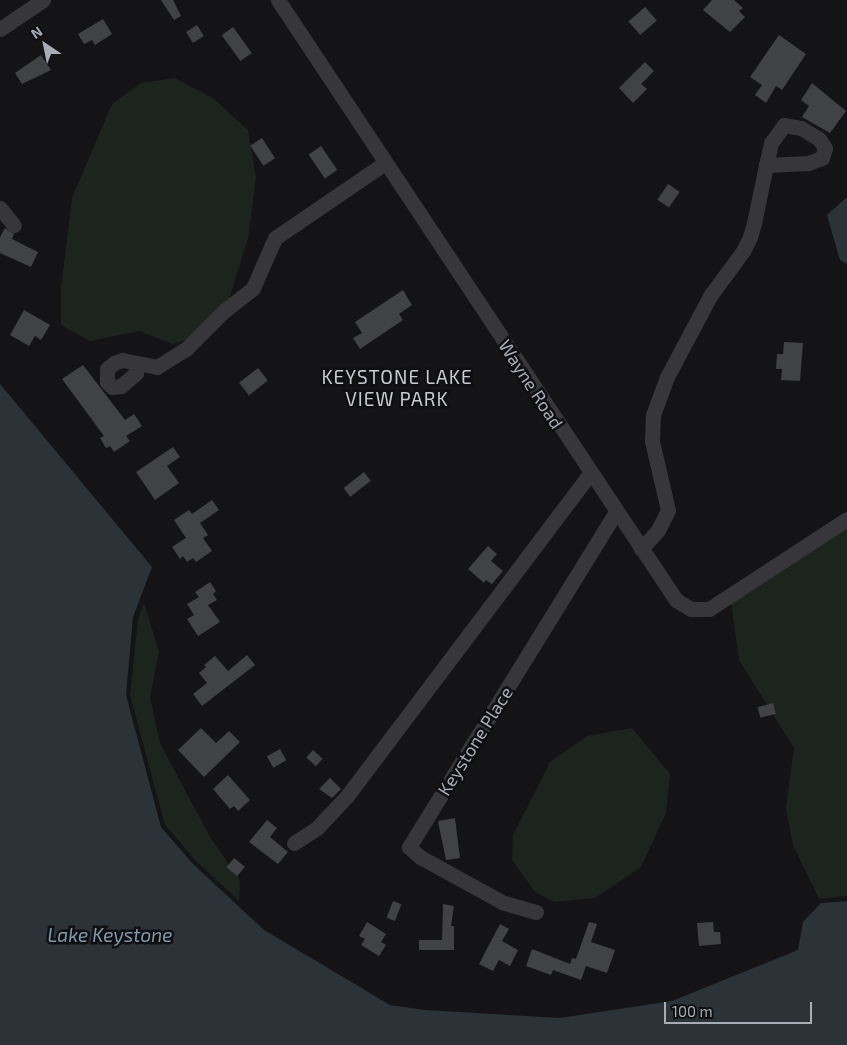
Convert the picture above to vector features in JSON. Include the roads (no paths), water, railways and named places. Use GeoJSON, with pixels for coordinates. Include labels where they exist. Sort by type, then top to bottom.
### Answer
{"type":"FeatureCollection","features":[{"type":"Feature","properties":{"kind":"street"},"geometry":{"type":"LineString","coordinates":[[0,28],[43,0]]}},
{"type":"Feature","properties":{"kind":"street","name":"Wayne Road"},"geometry":{"type":"LineString","coordinates":[[278,0],[590,474],[676,600],[691,609],[709,609],[847,519]]}},
{"type":"Feature","properties":{"kind":"street"},"geometry":{"type":"LineString","coordinates":[[138,364],[157,367],[186,349],[224,311],[253,288],[275,238],[385,163]]}},
{"type":"Feature","properties":{"kind":"street"},"geometry":{"type":"LineString","coordinates":[[641,549],[658,530],[668,510],[652,441],[653,415],[667,377],[710,296],[747,244],[766,165]]}},
{"type":"Feature","properties":{"kind":"street"},"geometry":{"type":"LineString","coordinates":[[0,208],[14,225]]}},
{"type":"Feature","properties":{"kind":"street"},"geometry":{"type":"LineString","coordinates":[[294,843],[317,828],[342,802],[590,474]]}},
{"type":"Feature","properties":{"kind":"street","name":"Keystone Place"},"geometry":{"type":"LineString","coordinates":[[536,912],[502,902],[420,856],[409,846],[616,512]]}},
{"type":"Feature","properties":{"kind":"water"},"geometry":{"type":"Polygon","coordinates":[[[847,197],[847,264],[840,260],[827,215],[847,197]]]}},
{"type":"Feature","properties":{"kind":"water","name":"Lake Keystone"},"geometry":{"type":"Polygon","coordinates":[[[0,384],[152,567],[133,617],[126,695],[161,827],[193,864],[264,930],[390,1005],[425,1010],[560,1018],[672,1001],[798,950],[803,922],[821,903],[847,901],[847,1045],[0,1045],[0,384]]]}},
{"type":"Feature","properties":{"kind":"district","name":"KEYSTONE LAKE VIEW PARK"},"geometry":{"type":"Point","coordinates":[397,388]}}]}
